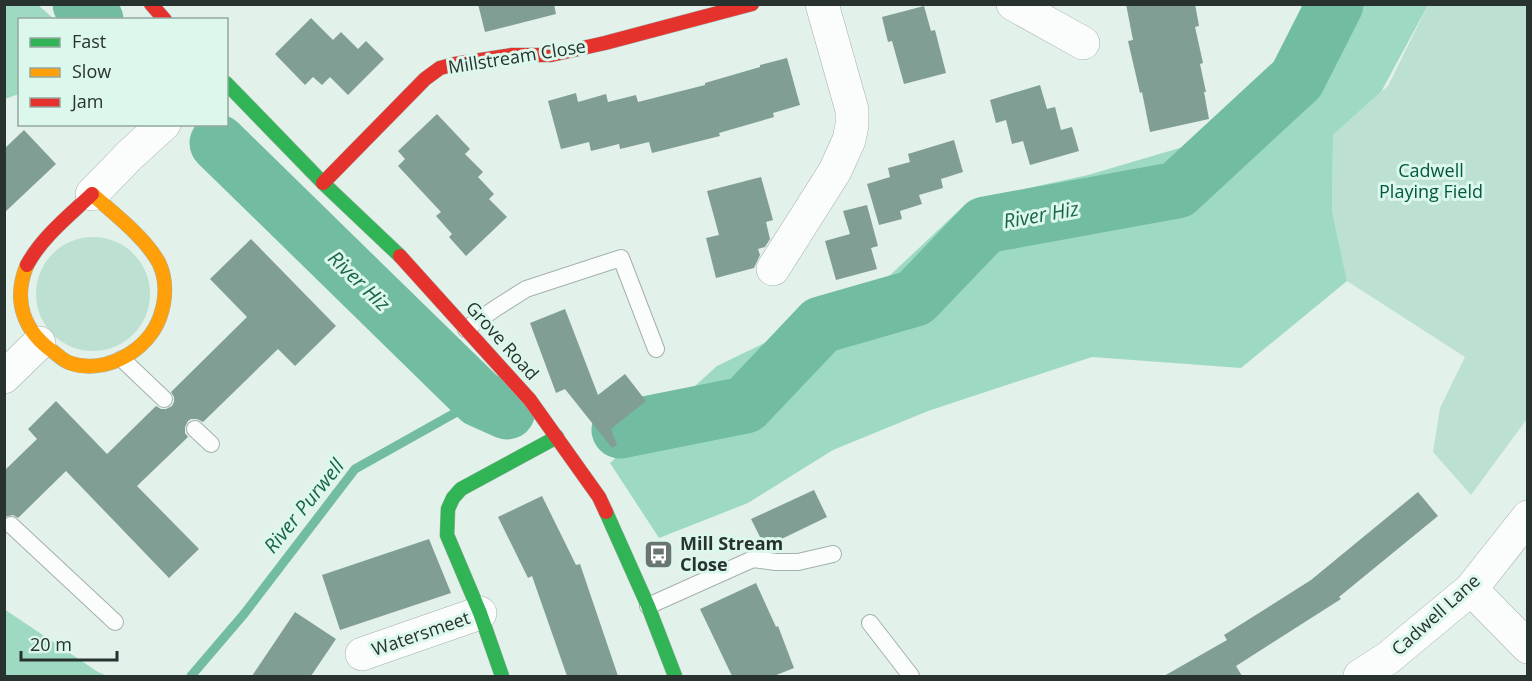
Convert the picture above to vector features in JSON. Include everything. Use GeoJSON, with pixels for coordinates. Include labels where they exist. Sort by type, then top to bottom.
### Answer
{"type":"FeatureCollection","features":[{"type":"Feature","properties":{"kind":"street"},"geometry":{"type":"LineString","coordinates":[[151,4],[163,18]]}},
{"type":"Feature","properties":{"kind":"street","name":"Millstream Close"},"geometry":{"type":"LineString","coordinates":[[323,183],[400,104],[440,68],[455,63],[512,55],[561,53],[752,4]]}},
{"type":"Feature","properties":{"kind":"street"},"geometry":{"type":"LineString","coordinates":[[772,269],[835,171],[849,140],[852,125],[852,110],[822,4]]}},
{"type":"Feature","properties":{"kind":"street"},"geometry":{"type":"LineString","coordinates":[[1026,8],[1083,44]]}},
{"type":"Feature","properties":{"kind":"street","name":"Grove Road"},"geometry":{"type":"LineString","coordinates":[[228,85],[323,183],[400,256],[530,400],[599,497],[648,606],[675,676]]}},
{"type":"Feature","properties":{"kind":"street"},"geometry":{"type":"LineString","coordinates":[[92,194],[153,254],[162,270],[164,286],[161,318],[152,336],[140,348],[122,359],[107,364],[82,365],[68,362],[39,343],[26,322],[21,306],[20,287],[26,267],[36,249],[130,155],[162,126]]}},
{"type":"Feature","properties":{"kind":"street"},"geometry":{"type":"LineString","coordinates":[[4,377],[39,343]]}},
{"type":"Feature","properties":{"kind":"street","name":"Watersmeet"},"geometry":{"type":"LineString","coordinates":[[502,676],[480,614],[447,535],[448,509],[453,498],[461,489],[557,437]]}},
{"type":"Feature","properties":{"kind":"street","name":"Cadwell Lane"},"geometry":{"type":"LineString","coordinates":[[1360,676],[1388,658],[1471,589],[1527,517]]}},
{"type":"Feature","properties":{"kind":"street"},"geometry":{"type":"LineString","coordinates":[[1471,589],[1527,647]]}},
{"type":"Feature","properties":{"kind":"street","name":"Watersmeet"},"geometry":{"type":"LineString","coordinates":[[362,654],[480,614]]}},
{"type":"Feature","properties":{"kind":"lane"},"geometry":{"type":"LineString","coordinates":[[466,329],[526,289],[621,258],[656,349]]}},
{"type":"Feature","properties":{"kind":"lane"},"geometry":{"type":"LineString","coordinates":[[122,359],[164,399]]}},
{"type":"Feature","properties":{"kind":"lane"},"geometry":{"type":"LineString","coordinates":[[195,429],[211,444]]}},
{"type":"Feature","properties":{"kind":"lane"},"geometry":{"type":"LineString","coordinates":[[11,525],[115,622]]}},
{"type":"Feature","properties":{"kind":"lane"},"geometry":{"type":"LineString","coordinates":[[648,606],[753,559],[798,562],[833,554]]}},
{"type":"Feature","properties":{"kind":"lane"},"geometry":{"type":"LineString","coordinates":[[870,623],[910,676]]}},
{"type":"Feature","properties":{"kind":"green space"},"geometry":{"type":"Polygon","coordinates":[[[5,4],[38,5],[53,18],[18,18],[18,94],[5,99],[5,4]]]}},
{"type":"Feature","properties":{"kind":"green space"},"geometry":{"type":"Polygon","coordinates":[[[1321,4],[1428,5],[1381,92],[1333,135],[1332,211],[1347,281],[1241,368],[1092,357],[928,411],[833,450],[748,503],[659,538],[610,463],[717,366],[886,279],[969,201],[1088,175],[1183,147],[1261,85],[1310,22],[1321,4]]]}},
{"type":"Feature","properties":{"kind":"green space","name":"Cadwell Playing Field"},"geometry":{"type":"Polygon","coordinates":[[[1428,5],[1527,5],[1527,419],[1471,495],[1433,452],[1440,408],[1465,357],[1347,281],[1332,211],[1333,135],[1388,86],[1428,5]]]}},
{"type":"Feature","properties":{"kind":"green space"},"geometry":{"type":"Polygon","coordinates":[[[93,237],[115,242],[133,254],[145,272],[150,294],[145,316],[133,334],[115,346],[93,351],[71,346],[53,334],[41,316],[36,294],[41,272],[53,254],[71,242],[93,237]]]}},
{"type":"Feature","properties":{"kind":"green space"},"geometry":{"type":"Polygon","coordinates":[[[4,609],[98,672],[108,676],[5,676],[4,609]]]}},
{"type":"Feature","properties":{"kind":"building"},"geometry":{"type":"Polygon","coordinates":[[[478,4],[554,4],[556,14],[485,32],[478,4]]]}},
{"type":"Feature","properties":{"kind":"building"},"geometry":{"type":"Polygon","coordinates":[[[1126,4],[1195,4],[1199,26],[1195,27],[1203,63],[1200,64],[1209,119],[1150,132],[1128,41],[1133,40],[1126,4]]]}},
{"type":"Feature","properties":{"kind":"building"},"geometry":{"type":"Polygon","coordinates":[[[924,6],[931,31],[935,30],[946,73],[904,84],[892,41],[888,42],[882,17],[924,6]]]}},
{"type":"Feature","properties":{"kind":"building"},"geometry":{"type":"Polygon","coordinates":[[[311,18],[333,40],[341,32],[358,49],[366,41],[384,59],[348,95],[330,77],[322,85],[313,77],[305,85],[275,54],[311,18]]]}},
{"type":"Feature","properties":{"kind":"building"},"geometry":{"type":"Polygon","coordinates":[[[787,58],[800,105],[773,113],[774,117],[719,133],[720,136],[652,153],[649,142],[620,149],[619,144],[591,151],[589,142],[561,149],[548,101],[576,93],[578,102],[606,94],[608,102],[636,95],[638,102],[705,85],[705,83],[787,58]]]}},
{"type":"Feature","properties":{"kind":"building"},"geometry":{"type":"Polygon","coordinates":[[[1040,85],[1047,109],[1055,107],[1061,130],[1072,127],[1079,151],[1030,165],[1023,141],[1012,144],[1006,120],[996,123],[990,100],[1040,85]]]}},
{"type":"Feature","properties":{"kind":"building"},"geometry":{"type":"Polygon","coordinates":[[[437,114],[470,149],[465,154],[483,172],[478,177],[494,194],[489,199],[507,217],[466,256],[449,237],[452,234],[436,216],[441,212],[398,166],[405,159],[398,151],[437,114]]]}},
{"type":"Feature","properties":{"kind":"building"},"geometry":{"type":"Polygon","coordinates":[[[24,130],[56,164],[4,213],[4,149],[24,130]]]}},
{"type":"Feature","properties":{"kind":"building"},"geometry":{"type":"Polygon","coordinates":[[[954,140],[963,172],[941,179],[943,188],[919,195],[922,204],[900,211],[902,219],[879,225],[867,184],[890,177],[888,168],[910,162],[908,154],[954,140]]]}},
{"type":"Feature","properties":{"kind":"building"},"geometry":{"type":"Polygon","coordinates":[[[761,177],[773,220],[766,222],[770,239],[765,247],[758,249],[760,255],[754,268],[716,278],[706,238],[719,235],[707,191],[761,177]]]}},
{"type":"Feature","properties":{"kind":"building"},"geometry":{"type":"Polygon","coordinates":[[[867,205],[878,246],[871,248],[877,269],[836,280],[825,241],[850,234],[843,211],[867,205]]]}},
{"type":"Feature","properties":{"kind":"building"},"geometry":{"type":"Polygon","coordinates":[[[251,239],[336,326],[295,366],[278,349],[203,422],[197,419],[188,421],[185,433],[188,437],[137,486],[199,549],[169,578],[66,471],[18,518],[13,515],[4,517],[4,471],[37,439],[28,429],[56,401],[107,454],[156,406],[166,409],[172,406],[174,397],[171,392],[247,317],[210,279],[251,239]]]}},
{"type":"Feature","properties":{"kind":"building"},"geometry":{"type":"Polygon","coordinates":[[[565,309],[598,395],[625,374],[646,401],[611,429],[617,445],[612,448],[565,389],[556,393],[530,323],[565,309]]]}},
{"type":"Feature","properties":{"kind":"building"},"geometry":{"type":"Polygon","coordinates":[[[814,490],[827,517],[765,547],[751,519],[814,490]]]}},
{"type":"Feature","properties":{"kind":"building"},"geometry":{"type":"Polygon","coordinates":[[[1418,492],[1438,516],[1339,597],[1341,599],[1236,666],[1242,676],[1164,676],[1227,640],[1224,635],[1311,580],[1418,492]]]}},
{"type":"Feature","properties":{"kind":"building"},"geometry":{"type":"Polygon","coordinates":[[[542,496],[576,565],[580,564],[618,676],[567,676],[532,576],[528,578],[498,517],[542,496]]]}},
{"type":"Feature","properties":{"kind":"building"},"geometry":{"type":"Polygon","coordinates":[[[429,539],[451,593],[340,630],[322,575],[429,539]]]}},
{"type":"Feature","properties":{"kind":"building"},"geometry":{"type":"Polygon","coordinates":[[[756,583],[776,627],[778,626],[794,668],[774,676],[732,676],[700,609],[756,583]]]}},
{"type":"Feature","properties":{"kind":"building"},"geometry":{"type":"Polygon","coordinates":[[[295,612],[336,639],[311,676],[252,676],[295,612]]]}},
{"type":"Feature","properties":{"kind":"waterway","name":"River Hiz"},"geometry":{"type":"LineString","coordinates":[[81,4],[93,18]]}},
{"type":"Feature","properties":{"kind":"waterway","name":"River Hiz"},"geometry":{"type":"LineString","coordinates":[[620,430],[745,405],[821,325],[915,298],[985,225],[1177,190],[1297,79],[1335,4]]}},
{"type":"Feature","properties":{"kind":"waterway","name":"River Hiz"},"geometry":{"type":"LineString","coordinates":[[218,143],[480,399],[507,411]]}},
{"type":"Feature","properties":{"kind":"waterway","name":"River Purwell"},"geometry":{"type":"LineString","coordinates":[[191,676],[244,614],[355,469],[480,399]]}},
{"type":"Feature","properties":{"kind":"traffic: fast"},"geometry":{"type":"LineString","coordinates":[[228,85],[323,183],[400,256]]}},
{"type":"Feature","properties":{"kind":"traffic: fast"},"geometry":{"type":"LineString","coordinates":[[502,676],[480,613],[447,535],[448,509],[453,498],[461,489],[557,437]]}},
{"type":"Feature","properties":{"kind":"traffic: fast"},"geometry":{"type":"LineString","coordinates":[[606,512],[648,606],[675,676]]}},
{"type":"Feature","properties":{"kind":"traffic: slow"},"geometry":{"type":"LineString","coordinates":[[27,265],[21,291],[24,315],[35,335],[64,360],[83,366],[111,363],[135,350],[146,340],[154,329],[162,310],[165,290],[162,270],[146,244],[92,194]]}},
{"type":"Feature","properties":{"kind":"traffic: jam"},"geometry":{"type":"LineString","coordinates":[[151,4],[163,18]]}},
{"type":"Feature","properties":{"kind":"traffic: jam"},"geometry":{"type":"LineString","coordinates":[[323,183],[425,79],[440,68],[512,55],[551,55],[752,4]]}},
{"type":"Feature","properties":{"kind":"traffic: jam"},"geometry":{"type":"LineString","coordinates":[[27,265],[48,236],[92,194]]}},
{"type":"Feature","properties":{"kind":"traffic: jam"},"geometry":{"type":"LineString","coordinates":[[400,256],[530,400],[599,497],[606,512]]}},
{"type":"Feature","properties":{"kind":"place","name":"Mill Stream Close"},"geometry":{"type":"Point","coordinates":[659,554]}}]}
